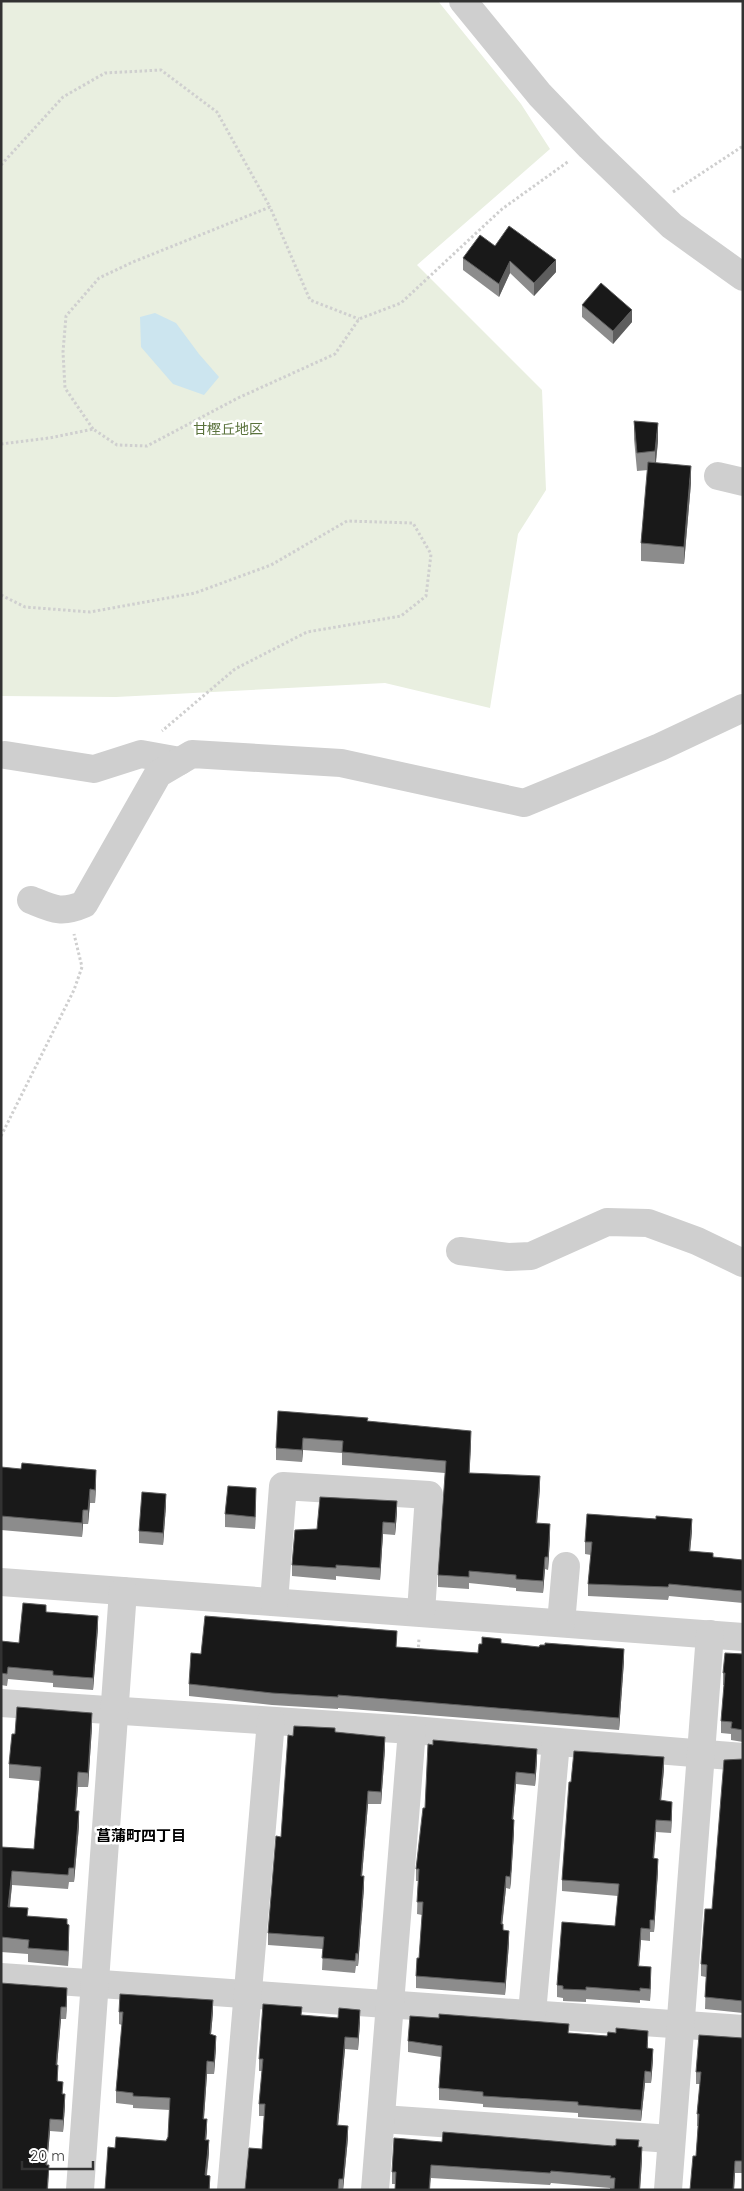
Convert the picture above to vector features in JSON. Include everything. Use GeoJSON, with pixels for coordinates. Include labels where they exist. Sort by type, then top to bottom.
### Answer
{"type":"FeatureCollection","features":[{"type":"Feature","properties":{"kind":"street"},"geometry":{"type":"LineString","coordinates":[[463,1],[540,95],[590,147],[672,226],[743,277]]}},
{"type":"Feature","properties":{"kind":"street"},"geometry":{"type":"LineString","coordinates":[[31,900],[50,908],[69,910],[84,904],[158,774],[192,754],[341,763],[524,803],[660,747],[743,708]]}},
{"type":"Feature","properties":{"kind":"street"},"geometry":{"type":"LineString","coordinates":[[5,756],[94,768],[141,754],[180,761]]}},
{"type":"Feature","properties":{"kind":"street"},"geometry":{"type":"LineString","coordinates":[[460,1251],[508,1257],[531,1256],[608,1222],[648,1222],[697,1241],[743,1263]]}},
{"type":"Feature","properties":{"kind":"street"},"geometry":{"type":"LineString","coordinates":[[274,1602],[283,1486],[420,1495],[430,1496],[421,1612]]}},
{"type":"Feature","properties":{"kind":"street"},"geometry":{"type":"LineString","coordinates":[[561,1623],[566,1566]]}},
{"type":"Feature","properties":{"kind":"street"},"geometry":{"type":"LineString","coordinates":[[1,1582],[743,1637]]}},
{"type":"Feature","properties":{"kind":"street"},"geometry":{"type":"LineString","coordinates":[[80,2190],[123,1591]]}},
{"type":"Feature","properties":{"kind":"street"},"geometry":{"type":"LineString","coordinates":[[668,2190],[710,1634]]}},
{"type":"Feature","properties":{"kind":"street"},"geometry":{"type":"LineString","coordinates":[[1,1704],[412,1730],[743,1757]]}},
{"type":"Feature","properties":{"kind":"street"},"geometry":{"type":"LineString","coordinates":[[231,2190],[271,1721]]}},
{"type":"Feature","properties":{"kind":"street"},"geometry":{"type":"LineString","coordinates":[[375,2190],[412,1730]]}},
{"type":"Feature","properties":{"kind":"street"},"geometry":{"type":"LineString","coordinates":[[532,2013],[556,1742]]}},
{"type":"Feature","properties":{"kind":"street"},"geometry":{"type":"LineString","coordinates":[[1,1977],[743,2029]]}},
{"type":"Feature","properties":{"kind":"street"},"geometry":{"type":"LineString","coordinates":[[382,2119],[671,2139]]}},
{"type":"Feature","properties":{"kind":"path"},"geometry":{"type":"LineString","coordinates":[[1,165],[63,97],[105,73],[161,70],[216,112],[270,207],[310,300],[359,319]]}},
{"type":"Feature","properties":{"kind":"path"},"geometry":{"type":"LineString","coordinates":[[654,209],[679,187],[743,146]]}},
{"type":"Feature","properties":{"kind":"path"},"geometry":{"type":"LineString","coordinates":[[270,207],[133,262],[99,278],[66,316],[65,388],[93,429],[117,445],[147,446],[238,398],[335,354],[359,319],[402,303],[502,209],[590,147]]}},
{"type":"Feature","properties":{"kind":"path"},"geometry":{"type":"LineString","coordinates":[[1,444],[50,438],[93,429]]}},
{"type":"Feature","properties":{"kind":"path"},"geometry":{"type":"LineString","coordinates":[[1,595],[25,607],[90,612],[195,593],[270,565],[347,521],[413,523],[431,554],[426,596],[400,616],[307,632],[235,669],[168,725],[141,754]]}},
{"type":"Feature","properties":{"kind":"path"},"geometry":{"type":"LineString","coordinates":[[1,1136],[74,990],[82,967],[69,910]]}},
{"type":"Feature","properties":{"kind":"path"},"geometry":{"type":"LineString","coordinates":[[417,1661],[421,1612]]}},
{"type":"Feature","properties":{"kind":"green space","name":"甘樫丘地区"},"geometry":{"type":"Polygon","coordinates":[[[1,1],[438,1],[521,104],[550,149],[417,265],[542,390],[546,490],[518,534],[490,708],[385,683],[116,697],[1,696],[1,1]]]}},
{"type":"Feature","properties":{"kind":"water"},"geometry":{"type":"Polygon","coordinates":[[[155,313],[176,323],[219,377],[204,395],[173,384],[141,347],[140,317],[155,313]]]}},
{"type":"Feature","properties":{"kind":"building"},"geometry":{"type":"Polygon","coordinates":[[[509,226],[556,260],[534,283],[510,261],[499,284],[463,258],[480,235],[495,246],[509,226]]]}},
{"type":"Feature","properties":{"kind":"building"},"geometry":{"type":"Polygon","coordinates":[[[601,283],[632,310],[613,331],[582,305],[601,283]]]}},
{"type":"Feature","properties":{"kind":"building"},"geometry":{"type":"Polygon","coordinates":[[[634,421],[658,423],[655,451],[637,453],[634,421]]]}},
{"type":"Feature","properties":{"kind":"building"},"geometry":{"type":"Polygon","coordinates":[[[648,462],[691,466],[684,547],[641,543],[648,462]]]}},
{"type":"Feature","properties":{"kind":"building"},"geometry":{"type":"Polygon","coordinates":[[[278,1411],[368,1418],[367,1421],[471,1431],[469,1473],[540,1476],[536,1523],[550,1524],[548,1557],[545,1557],[543,1581],[516,1579],[516,1575],[469,1571],[469,1577],[438,1575],[446,1461],[342,1452],[343,1441],[303,1438],[302,1450],[276,1448],[278,1411]]]}},
{"type":"Feature","properties":{"kind":"building"},"geometry":{"type":"Polygon","coordinates":[[[22,1463],[96,1470],[95,1490],[90,1489],[88,1510],[83,1510],[82,1523],[1,1516],[1,1467],[21,1469],[22,1463]]]}},
{"type":"Feature","properties":{"kind":"building"},"geometry":{"type":"Polygon","coordinates":[[[228,1486],[256,1488],[255,1517],[225,1514],[228,1486]]]}},
{"type":"Feature","properties":{"kind":"building"},"geometry":{"type":"Polygon","coordinates":[[[142,1492],[166,1494],[163,1533],[139,1531],[142,1492]]]}},
{"type":"Feature","properties":{"kind":"building"},"geometry":{"type":"Polygon","coordinates":[[[320,1497],[397,1501],[395,1523],[383,1522],[380,1568],[292,1565],[295,1530],[317,1529],[320,1497]]]}},
{"type":"Feature","properties":{"kind":"building"},"geometry":{"type":"Polygon","coordinates":[[[587,1514],[656,1519],[656,1516],[692,1519],[689,1551],[713,1553],[713,1557],[743,1560],[743,1591],[669,1584],[668,1587],[588,1584],[592,1542],[585,1542],[587,1514]]]}},
{"type":"Feature","properties":{"kind":"building"},"geometry":{"type":"Polygon","coordinates":[[[23,1603],[46,1605],[46,1612],[98,1616],[93,1678],[53,1675],[53,1671],[8,1667],[7,1674],[1,1673],[1,1641],[19,1643],[23,1603]]]}},
{"type":"Feature","properties":{"kind":"building"},"geometry":{"type":"Polygon","coordinates":[[[205,1616],[397,1631],[396,1647],[478,1653],[479,1644],[482,1644],[482,1637],[501,1639],[501,1643],[539,1647],[540,1645],[545,1645],[545,1643],[624,1649],[619,1718],[338,1695],[338,1697],[272,1693],[189,1684],[191,1653],[201,1654],[205,1616]]]}},
{"type":"Feature","properties":{"kind":"building"},"geometry":{"type":"Polygon","coordinates":[[[725,1653],[743,1654],[743,1730],[731,1728],[732,1722],[721,1721],[725,1653]]]}},
{"type":"Feature","properties":{"kind":"building"},"geometry":{"type":"Polygon","coordinates":[[[17,1707],[92,1713],[88,1773],[78,1772],[75,1811],[79,1811],[74,1868],[69,1868],[68,1875],[12,1871],[8,1907],[28,1908],[27,1916],[67,1919],[67,1924],[69,1925],[68,1951],[28,1948],[29,1940],[1,1937],[1,1847],[34,1849],[41,1767],[9,1764],[12,1734],[15,1734],[17,1707]]]}},
{"type":"Feature","properties":{"kind":"building"},"geometry":{"type":"Polygon","coordinates":[[[294,1726],[335,1728],[335,1732],[385,1737],[381,1792],[368,1791],[361,1876],[364,1876],[358,1954],[356,1953],[355,1961],[322,1958],[324,1937],[268,1933],[276,1836],[281,1837],[288,1735],[293,1736],[294,1726]]]}},
{"type":"Feature","properties":{"kind":"building"},"geometry":{"type":"Polygon","coordinates":[[[433,1740],[537,1749],[535,1774],[516,1772],[512,1819],[514,1820],[511,1870],[510,1877],[506,1876],[501,1924],[503,1924],[503,1930],[509,1931],[505,1983],[416,1976],[423,1902],[417,1902],[419,1869],[416,1869],[423,1808],[425,1808],[428,1744],[433,1745],[433,1740]]]}},
{"type":"Feature","properties":{"kind":"building"},"geometry":{"type":"Polygon","coordinates":[[[574,1751],[664,1757],[660,1800],[672,1802],[671,1821],[656,1820],[653,1858],[658,1859],[654,1920],[650,1920],[650,1929],[641,1928],[638,1966],[651,1967],[650,1989],[640,1988],[640,1991],[586,1987],[586,1990],[563,1989],[563,1986],[557,1985],[562,1922],[615,1926],[619,1884],[562,1880],[569,1782],[571,1782],[574,1751]]]}},
{"type":"Feature","properties":{"kind":"building"},"geometry":{"type":"Polygon","coordinates":[[[743,1759],[743,2001],[705,1997],[707,1965],[701,1964],[705,1909],[712,1909],[724,1760],[743,1759]]]}},
{"type":"Feature","properties":{"kind":"building"},"geometry":{"type":"Polygon","coordinates":[[[1,1983],[67,1988],[66,2007],[61,2007],[56,2065],[58,2065],[57,2081],[63,2082],[62,2094],[65,2094],[63,2120],[50,2119],[46,2165],[49,2165],[47,2190],[1,2190],[1,1983]]]}},
{"type":"Feature","properties":{"kind":"building"},"geometry":{"type":"Polygon","coordinates":[[[120,1994],[213,2000],[210,2034],[216,2036],[214,2062],[207,2061],[203,2119],[207,2119],[205,2140],[209,2140],[205,2175],[210,2176],[209,2190],[105,2190],[108,2147],[115,2148],[116,2137],[166,2141],[168,2137],[170,2098],[133,2096],[133,2093],[116,2091],[123,2012],[119,2012],[120,1994]]]}},
{"type":"Feature","properties":{"kind":"building"},"geometry":{"type":"Polygon","coordinates":[[[263,2004],[302,2007],[301,2015],[338,2018],[339,2008],[360,2010],[358,2038],[345,2037],[337,2125],[348,2126],[343,2179],[339,2179],[338,2190],[245,2190],[249,2148],[262,2149],[265,2104],[259,2104],[263,2059],[259,2059],[263,2004]]]}},
{"type":"Feature","properties":{"kind":"building"},"geometry":{"type":"Polygon","coordinates":[[[439,2014],[569,2024],[568,2033],[607,2036],[608,2032],[616,2033],[616,2028],[648,2031],[647,2048],[653,2049],[651,2072],[645,2071],[641,2110],[578,2105],[578,2102],[483,2096],[483,2092],[439,2088],[442,2046],[408,2041],[410,2016],[439,2018],[439,2014]]]}},
{"type":"Feature","properties":{"kind":"building"},"geometry":{"type":"Polygon","coordinates":[[[699,2035],[743,2038],[743,2161],[735,2161],[733,2190],[690,2190],[693,2156],[696,2156],[699,2114],[697,2114],[701,2072],[696,2072],[699,2035]]]}},
{"type":"Feature","properties":{"kind":"building"},"geometry":{"type":"Polygon","coordinates":[[[443,2132],[613,2146],[616,2145],[616,2139],[639,2140],[638,2147],[642,2147],[639,2190],[614,2190],[615,2178],[610,2178],[611,2176],[431,2165],[429,2190],[395,2190],[396,2172],[392,2172],[394,2138],[442,2142],[443,2132]]]}},
{"type":"Feature","properties":{"kind":"district","name":"菖蒲町四丁目"},"geometry":{"type":"Point","coordinates":[141,1836]}}]}
